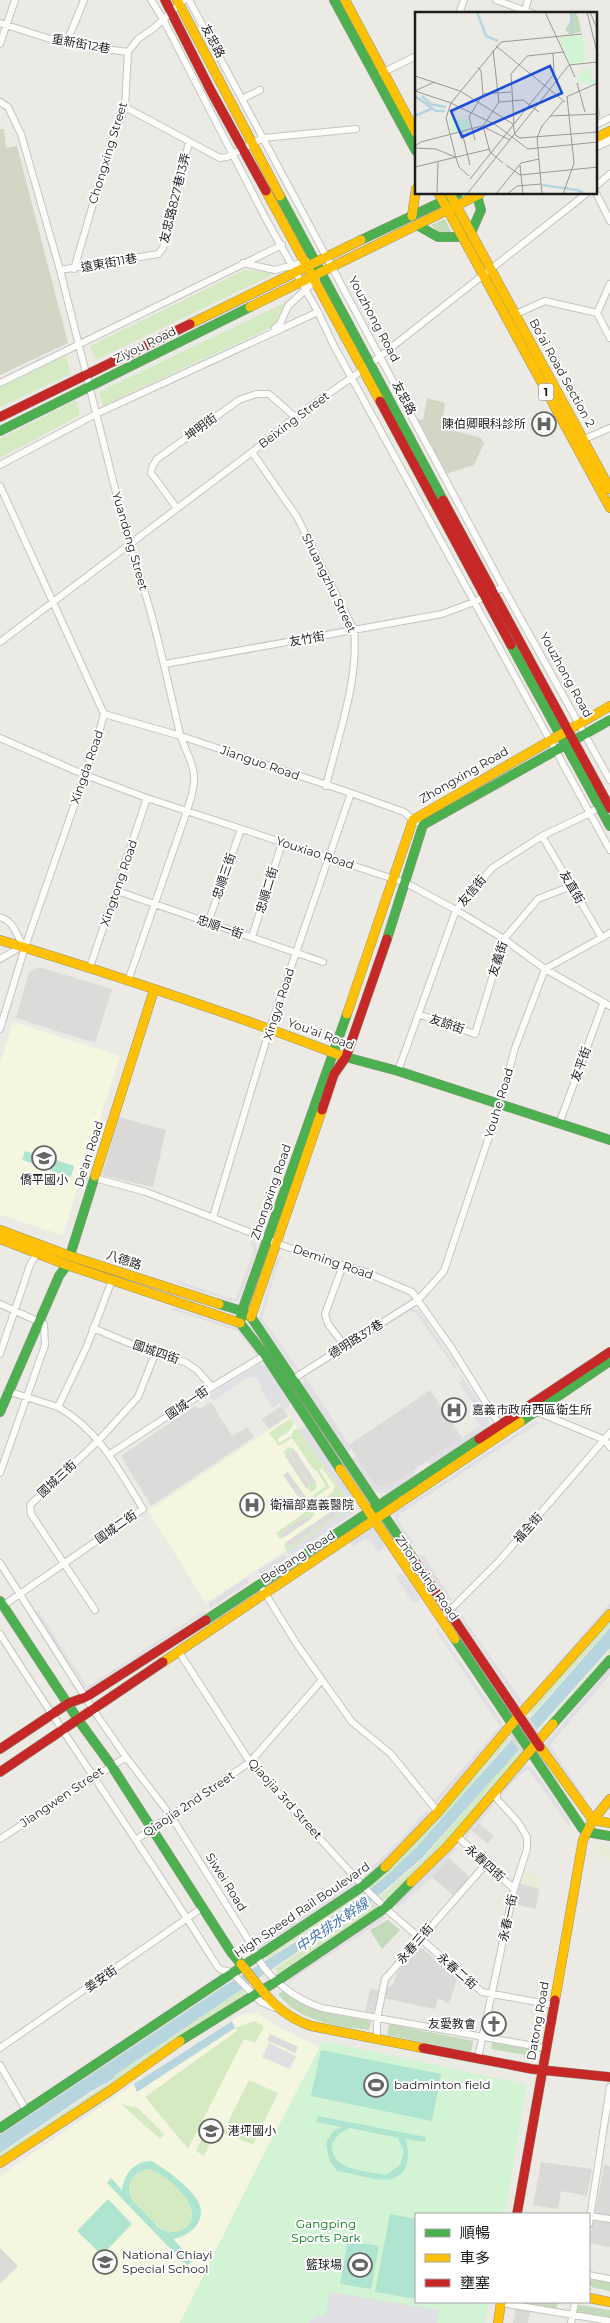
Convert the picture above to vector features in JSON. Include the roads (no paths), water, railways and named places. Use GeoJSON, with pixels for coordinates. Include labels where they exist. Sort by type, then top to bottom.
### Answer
{"type":"FeatureCollection","features":[{"type":"Feature","properties":{"kind":"street"},"geometry":{"type":"LineString","coordinates":[[0,44],[3,24],[15,0]]}},
{"type":"Feature","properties":{"kind":"street"},"geometry":{"type":"LineString","coordinates":[[66,44],[84,0]]}},
{"type":"Feature","properties":{"kind":"street"},"geometry":{"type":"LineString","coordinates":[[151,0],[318,312],[333,344],[610,850]]}},
{"type":"Feature","properties":{"kind":"street"},"geometry":{"type":"LineString","coordinates":[[165,0],[242,148],[311,263]]}},
{"type":"Feature","properties":{"kind":"street","name":"Youzhong Road"},"geometry":{"type":"LineString","coordinates":[[189,0],[504,587],[610,780]]}},
{"type":"Feature","properties":{"kind":"street"},"geometry":{"type":"LineString","coordinates":[[334,0],[415,131]]}},
{"type":"Feature","properties":{"kind":"street"},"geometry":{"type":"LineString","coordinates":[[345,0],[415,149]]}},
{"type":"Feature","properties":{"kind":"street"},"geometry":{"type":"LineString","coordinates":[[460,12],[464,0]]}},
{"type":"Feature","properties":{"kind":"street"},"geometry":{"type":"LineString","coordinates":[[496,0],[530,12]]}},
{"type":"Feature","properties":{"kind":"street"},"geometry":{"type":"LineString","coordinates":[[525,10],[528,0]]}},
{"type":"Feature","properties":{"kind":"street"},"geometry":{"type":"LineString","coordinates":[[128,52],[138,39],[172,12],[180,1]]}},
{"type":"Feature","properties":{"kind":"street","name":"友忠路"},"geometry":{"type":"LineString","coordinates":[[180,1],[311,263],[569,729],[606,804]]}},
{"type":"Feature","properties":{"kind":"street","name":"重新街12巷"},"geometry":{"type":"LineString","coordinates":[[3,24],[66,44],[128,52]]}},
{"type":"Feature","properties":{"kind":"street","name":"Chongxing Street"},"geometry":{"type":"LineString","coordinates":[[74,269],[110,146],[125,106],[128,52]]}},
{"type":"Feature","properties":{"kind":"street"},"geometry":{"type":"LineString","coordinates":[[379,74],[415,56]]}},
{"type":"Feature","properties":{"kind":"street"},"geometry":{"type":"LineString","coordinates":[[242,98],[260,90]]}},
{"type":"Feature","properties":{"kind":"street","name":"Yuandong Street"},"geometry":{"type":"LineString","coordinates":[[0,102],[8,107],[21,134],[60,270],[129,544],[139,572],[165,664],[181,736],[194,776],[193,790],[187,811],[128,981]]}},
{"type":"Feature","properties":{"kind":"street"},"geometry":{"type":"LineString","coordinates":[[125,106],[220,158],[233,154],[263,138],[356,129]]}},
{"type":"Feature","properties":{"kind":"street"},"geometry":{"type":"LineString","coordinates":[[598,120],[610,114]]}},
{"type":"Feature","properties":{"kind":"street"},"geometry":{"type":"LineString","coordinates":[[598,124],[610,118]]}},
{"type":"Feature","properties":{"kind":"street"},"geometry":{"type":"LineString","coordinates":[[598,130],[610,124]]}},
{"type":"Feature","properties":{"kind":"street"},"geometry":{"type":"LineString","coordinates":[[598,137],[610,131]]}},
{"type":"Feature","properties":{"kind":"street"},"geometry":{"type":"LineString","coordinates":[[598,142],[610,136]]}},
{"type":"Feature","properties":{"kind":"street"},"geometry":{"type":"LineString","coordinates":[[598,146],[610,141]]}},
{"type":"Feature","properties":{"kind":"street","name":"友忠路827巷13弄"},"geometry":{"type":"LineString","coordinates":[[158,254],[163,248],[189,142]]}},
{"type":"Feature","properties":{"kind":"street"},"geometry":{"type":"LineString","coordinates":[[598,184],[610,174]]}},
{"type":"Feature","properties":{"kind":"street"},"geometry":{"type":"LineString","coordinates":[[412,216],[415,195]]}},
{"type":"Feature","properties":{"kind":"street"},"geometry":{"type":"LineString","coordinates":[[326,256],[450,197],[479,195],[481,210],[467,235],[450,239],[435,237],[417,225]]}},
{"type":"Feature","properties":{"kind":"street","name":"Beixing Street"},"geometry":{"type":"LineString","coordinates":[[0,642],[176,507],[252,452],[294,417],[367,366],[452,297],[483,276],[585,195]]}},
{"type":"Feature","properties":{"kind":"street"},"geometry":{"type":"LineString","coordinates":[[597,195],[610,221]]}},
{"type":"Feature","properties":{"kind":"street","name":"1"},"geometry":{"type":"LineString","coordinates":[[450,197],[448,211],[491,268]]}},
{"type":"Feature","properties":{"kind":"street","name":"1"},"geometry":{"type":"LineString","coordinates":[[450,197],[483,276]]}},
{"type":"Feature","properties":{"kind":"street"},"geometry":{"type":"LineString","coordinates":[[332,267],[448,211]]}},
{"type":"Feature","properties":{"kind":"street"},"geometry":{"type":"LineString","coordinates":[[0,382],[282,245]]}},
{"type":"Feature","properties":{"kind":"street","name":"遠東街11巷"},"geometry":{"type":"LineString","coordinates":[[60,270],[158,254]]}},
{"type":"Feature","properties":{"kind":"street","name":"Ziyou Road"},"geometry":{"type":"LineString","coordinates":[[0,417],[295,269],[326,256]]}},
{"type":"Feature","properties":{"kind":"street"},"geometry":{"type":"LineString","coordinates":[[243,263],[276,270],[295,269]]}},
{"type":"Feature","properties":{"kind":"street","name":"Ziyou Road"},"geometry":{"type":"LineString","coordinates":[[0,431],[301,282],[318,276],[332,267]]}},
{"type":"Feature","properties":{"kind":"street","name":"Bo’ai Road Section 2"},"geometry":{"type":"LineString","coordinates":[[491,268],[610,489]]}},
{"type":"Feature","properties":{"kind":"street"},"geometry":{"type":"LineString","coordinates":[[270,333],[280,324],[288,306],[306,291],[318,276]]}},
{"type":"Feature","properties":{"kind":"street","name":"Bo’ai Road Section 2"},"geometry":{"type":"LineString","coordinates":[[483,276],[610,508]]}},
{"type":"Feature","properties":{"kind":"street"},"geometry":{"type":"LineString","coordinates":[[597,313],[610,284]]}},
{"type":"Feature","properties":{"kind":"street"},"geometry":{"type":"LineString","coordinates":[[516,314],[545,301],[597,313],[610,338]]}},
{"type":"Feature","properties":{"kind":"street"},"geometry":{"type":"LineString","coordinates":[[0,465],[96,414],[318,312]]}},
{"type":"Feature","properties":{"kind":"street"},"geometry":{"type":"LineString","coordinates":[[367,366],[484,596],[560,734],[606,804],[610,826]]}},
{"type":"Feature","properties":{"kind":"street","name":"坤明街"},"geometry":{"type":"LineString","coordinates":[[176,507],[151,473],[157,459],[239,400],[256,394],[269,394],[294,417]]}},
{"type":"Feature","properties":{"kind":"street"},"geometry":{"type":"LineString","coordinates":[[584,439],[610,428]]}},
{"type":"Feature","properties":{"kind":"street","name":"Shuangzhu Street"},"geometry":{"type":"LineString","coordinates":[[252,452],[296,517],[354,630],[356,651],[353,671],[326,786]]}},
{"type":"Feature","properties":{"kind":"street","name":"Xingda Road"},"geometry":{"type":"LineString","coordinates":[[0,486],[104,714],[85,775],[25,947],[0,1029]]}},
{"type":"Feature","properties":{"kind":"street","name":"友竹街"},"geometry":{"type":"LineString","coordinates":[[165,664],[442,614],[474,602],[504,587]]}},
{"type":"Feature","properties":{"kind":"street","name":"Zhongxing Road"},"geometry":{"type":"LineString","coordinates":[[529,1750],[515,1726],[367,1512],[265,1355],[240,1322],[242,1311],[325,1071],[334,1053],[412,820],[610,706]]}},
{"type":"Feature","properties":{"kind":"street","name":"Jianguo Road"},"geometry":{"type":"LineString","coordinates":[[104,714],[181,736],[351,793],[404,812],[412,820],[423,825]]}},
{"type":"Feature","properties":{"kind":"street","name":"Zhongxing Road"},"geometry":{"type":"LineString","coordinates":[[536,1742],[251,1317],[334,1074],[346,1057],[406,883],[423,825],[610,720]]}},
{"type":"Feature","properties":{"kind":"street","name":"Youxiao Road"},"geometry":{"type":"LineString","coordinates":[[0,738],[85,775],[147,798],[406,883],[504,938],[544,969],[606,1005]]}},
{"type":"Feature","properties":{"kind":"street","name":"Xingya Road"},"geometry":{"type":"LineString","coordinates":[[213,1217],[236,1146],[270,1028],[351,793]]}},
{"type":"Feature","properties":{"kind":"street","name":"Xingtong Road"},"geometry":{"type":"LineString","coordinates":[[90,967],[147,798]]}},
{"type":"Feature","properties":{"kind":"street","name":"友信街"},"geometry":{"type":"LineString","coordinates":[[398,1071],[456,910],[492,868],[542,836],[606,804]]}},
{"type":"Feature","properties":{"kind":"street","name":"忠順三街"},"geometry":{"type":"LineString","coordinates":[[208,923],[241,829]]}},
{"type":"Feature","properties":{"kind":"street","name":"友直街"},"geometry":{"type":"LineString","coordinates":[[542,836],[602,938]]}},
{"type":"Feature","properties":{"kind":"street","name":"忠順二街"},"geometry":{"type":"LineString","coordinates":[[252,937],[282,843]]}},
{"type":"Feature","properties":{"kind":"street","name":"友義街"},"geometry":{"type":"LineString","coordinates":[[475,1034],[504,938],[538,900],[571,886]]}},
{"type":"Feature","properties":{"kind":"street","name":"忠順一街"},"geometry":{"type":"LineString","coordinates":[[117,891],[323,962]]}},
{"type":"Feature","properties":{"kind":"street"},"geometry":{"type":"LineString","coordinates":[[0,917],[9,920],[15,926],[25,947]]}},
{"type":"Feature","properties":{"kind":"street"},"geometry":{"type":"LineString","coordinates":[[544,969],[610,933]]}},
{"type":"Feature","properties":{"kind":"street","name":"You'ai Road"},"geometry":{"type":"LineString","coordinates":[[0,940],[90,967],[270,1028],[346,1057],[398,1071],[610,1140]]}},
{"type":"Feature","properties":{"kind":"street"},"geometry":{"type":"LineString","coordinates":[[0,959],[18,948],[25,947]]}},
{"type":"Feature","properties":{"kind":"street","name":"Youhe Road"},"geometry":{"type":"LineString","coordinates":[[418,1300],[444,1271],[500,1104],[515,1048],[544,969]]}},
{"type":"Feature","properties":{"kind":"street","name":"De'an Road"},"geometry":{"type":"LineString","coordinates":[[0,1412],[7,1392],[59,1276],[67,1266],[154,990]]}},
{"type":"Feature","properties":{"kind":"street","name":"友平街"},"geometry":{"type":"LineString","coordinates":[[558,1124],[606,1005]]}},
{"type":"Feature","properties":{"kind":"street","name":"友諒街"},"geometry":{"type":"LineString","coordinates":[[418,1014],[475,1034]]}},
{"type":"Feature","properties":{"kind":"street","name":"Deming Road"},"geometry":{"type":"LineString","coordinates":[[95,1178],[146,1192],[277,1243],[343,1265],[412,1292],[502,1428]]}},
{"type":"Feature","properties":{"kind":"street","name":"八德路"},"geometry":{"type":"LineString","coordinates":[[0,1230],[70,1256],[242,1311],[251,1317]]}},
{"type":"Feature","properties":{"kind":"street","name":"八德路"},"geometry":{"type":"LineString","coordinates":[[0,1239],[67,1266],[240,1322]]}},
{"type":"Feature","properties":{"kind":"street"},"geometry":{"type":"LineString","coordinates":[[0,1354],[30,1265],[36,1255]]}},
{"type":"Feature","properties":{"kind":"street"},"geometry":{"type":"LineString","coordinates":[[343,1265],[325,1314],[328,1324],[345,1346]]}},
{"type":"Feature","properties":{"kind":"street"},"geometry":{"type":"LineString","coordinates":[[58,1407],[88,1346],[112,1280]]}},
{"type":"Feature","properties":{"kind":"street","name":"德明路37巷"},"geometry":{"type":"LineString","coordinates":[[293,1379],[418,1300]]}},
{"type":"Feature","properties":{"kind":"street"},"geometry":{"type":"LineString","coordinates":[[0,1304],[44,1324],[45,1345],[0,1473]]}},
{"type":"Feature","properties":{"kind":"street"},"geometry":{"type":"LineString","coordinates":[[240,1322],[251,1317]]}},
{"type":"Feature","properties":{"kind":"street","name":"國城四街"},"geometry":{"type":"LineString","coordinates":[[93,1328],[155,1354],[185,1362],[197,1370],[212,1386]]}},
{"type":"Feature","properties":{"kind":"street","name":"Beigang Road"},"geometry":{"type":"LineString","coordinates":[[0,1772],[265,1593],[385,1515],[502,1428],[610,1352]]}},
{"type":"Feature","properties":{"kind":"street","name":"國城三街"},"geometry":{"type":"LineString","coordinates":[[95,1610],[62,1564],[31,1514],[30,1505],[99,1440],[138,1397],[155,1354]]}},
{"type":"Feature","properties":{"kind":"street","name":"國城一街"},"geometry":{"type":"LineString","coordinates":[[110,1454],[212,1386],[265,1355]]}},
{"type":"Feature","properties":{"kind":"street","name":"Beigang Road"},"geometry":{"type":"LineString","coordinates":[[0,1749],[69,1703],[86,1697],[378,1505],[502,1428],[535,1411],[610,1361]]}},
{"type":"Feature","properties":{"kind":"street","name":"國城二街"},"geometry":{"type":"LineString","coordinates":[[1,1605],[143,1509],[110,1454],[76,1417],[58,1407],[7,1392]]}},
{"type":"Feature","properties":{"kind":"street"},"geometry":{"type":"LineString","coordinates":[[535,1411],[605,1440],[610,1446]]}},
{"type":"Feature","properties":{"kind":"street","name":"福全街"},"geometry":{"type":"LineString","coordinates":[[441,1619],[499,1561],[610,1433]]}},
{"type":"Feature","properties":{"kind":"street","name":"Siwei Road"},"geometry":{"type":"LineString","coordinates":[[0,1563],[126,1757],[171,1816],[254,1949],[257,1957],[275,1979],[306,2003],[377,2019],[545,2048]]}},
{"type":"Feature","properties":{"kind":"street"},"geometry":{"type":"LineString","coordinates":[[259,1584],[352,1722],[391,1754],[438,1812]]}},
{"type":"Feature","properties":{"kind":"street"},"geometry":{"type":"LineString","coordinates":[[1,1605],[69,1703],[78,1721],[111,1765],[153,1828],[202,1908],[242,1966],[255,1990]]}},
{"type":"Feature","properties":{"kind":"street","name":"High Speed Rail Boulevard"},"geometry":{"type":"LineString","coordinates":[[0,2128],[231,1972],[364,1888],[400,1854],[438,1812],[515,1726],[610,1614]]}},
{"type":"Feature","properties":{"kind":"street"},"geometry":{"type":"LineString","coordinates":[[0,1634],[93,1777],[137,1839],[221,1970],[231,1972],[296,2021],[311,2026],[532,2069],[542,2068],[610,2078]]}},
{"type":"Feature","properties":{"kind":"street","name":"Qiaojia 3rd Street"},"geometry":{"type":"LineString","coordinates":[[179,1652],[207,1692],[250,1762],[364,1888],[382,1905]]}},
{"type":"Feature","properties":{"kind":"street"},"geometry":{"type":"LineString","coordinates":[[0,2163],[111,2090],[255,1990],[275,1979],[419,1877],[610,1660]]}},
{"type":"Feature","properties":{"kind":"street","name":"Qiaojia 2nd Street"},"geometry":{"type":"LineString","coordinates":[[137,1839],[250,1762],[322,1680]]}},
{"type":"Feature","properties":{"kind":"street"},"geometry":{"type":"LineString","coordinates":[[536,1742],[593,1820],[610,1823]]}},
{"type":"Feature","properties":{"kind":"street"},"geometry":{"type":"LineString","coordinates":[[529,1750],[582,1828],[586,1832],[610,1836]]}},
{"type":"Feature","properties":{"kind":"street","name":"Jiangwen Street"},"geometry":{"type":"LineString","coordinates":[[0,1839],[126,1757]]}},
{"type":"Feature","properties":{"kind":"street","name":"永春一街"},"geometry":{"type":"LineString","coordinates":[[478,2058],[514,1889],[527,1849],[527,1837],[518,1822],[497,1798],[497,1788]]}},
{"type":"Feature","properties":{"kind":"street","name":"Datong Road"},"geometry":{"type":"LineString","coordinates":[[517,2213],[583,1840],[593,1820],[610,1799]]}},
{"type":"Feature","properties":{"kind":"street","name":"永春四街"},"geometry":{"type":"LineString","coordinates":[[457,1836],[514,1889]]}},
{"type":"Feature","properties":{"kind":"street","name":"永春三街"},"geometry":{"type":"LineString","coordinates":[[376,2038],[377,2019],[385,1979],[486,1864]]}},
{"type":"Feature","properties":{"kind":"street","name":"永春二街"},"geometry":{"type":"LineString","coordinates":[[382,1905],[482,1992],[553,2005]]}},
{"type":"Feature","properties":{"kind":"street","name":"姜安街"},"geometry":{"type":"LineString","coordinates":[[0,2048],[202,1908]]}},
{"type":"Feature","properties":{"kind":"street"},"geometry":{"type":"LineString","coordinates":[[0,2065],[26,2110]]}},
{"type":"Feature","properties":{"kind":"street"},"geometry":{"type":"LineString","coordinates":[[610,2087],[590,2216],[610,2219]]}},
{"type":"Feature","properties":{"kind":"street"},"geometry":{"type":"LineString","coordinates":[[590,2275],[610,2278]]}},
{"type":"Feature","properties":{"kind":"street"},"geometry":{"type":"LineString","coordinates":[[590,2298],[610,2302]]}},
{"type":"Feature","properties":{"kind":"street"},"geometry":{"type":"LineString","coordinates":[[498,2323],[501,2303]]}},
{"type":"Feature","properties":{"kind":"street"},"geometry":{"type":"LineString","coordinates":[[507,2303],[610,2321]]}},
{"type":"Feature","properties":{"kind":"street"},"geometry":{"type":"LineString","coordinates":[[571,2323],[575,2303]]}},
{"type":"Feature","properties":{"kind":"water","name":"中央排水幹線"},"geometry":{"type":"Polygon","coordinates":[[[610,1628],[610,1648],[422,1858],[371,1902],[115,2075],[113,2079],[90,2092],[0,2153],[0,2135],[226,1985],[315,1930],[383,1879],[416,1848],[610,1628]]]}},
{"type":"Feature","properties":{"kind":"water"},"geometry":{"type":"Polygon","coordinates":[[[232,2021],[235,2028],[137,2092],[134,2084],[232,2021]]]}},
{"type":"Feature","properties":{"kind":"place","name":"陳伯卿眼科診所"},"geometry":{"type":"Point","coordinates":[544,424]}},
{"type":"Feature","properties":{"kind":"place","name":"僑平國小"},"geometry":{"type":"Point","coordinates":[44,1158]}},
{"type":"Feature","properties":{"kind":"place","name":"嘉義市政府西區衛生所"},"geometry":{"type":"Point","coordinates":[454,1410]}},
{"type":"Feature","properties":{"kind":"place","name":"衛福部嘉義醫院"},"geometry":{"type":"Point","coordinates":[252,1505]}},
{"type":"Feature","properties":{"kind":"place","name":"友愛教會"},"geometry":{"type":"Point","coordinates":[494,2024]}},
{"type":"Feature","properties":{"kind":"place","name":"badminton field"},"geometry":{"type":"Point","coordinates":[376,2085]}},
{"type":"Feature","properties":{"kind":"place","name":"港坪國小"},"geometry":{"type":"Point","coordinates":[211,2131]}},
{"type":"Feature","properties":{"kind":"place","name":"National Chiayi Special School"},"geometry":{"type":"Point","coordinates":[105,2262]}},
{"type":"Feature","properties":{"kind":"place","name":"籃球場"},"geometry":{"type":"Point","coordinates":[360,2265]}},
{"type":"Feature","properties":{"kind":"park label","name":"Gangping Sports Park"},"geometry":{"type":"Point","coordinates":[326,2231]}}]}
